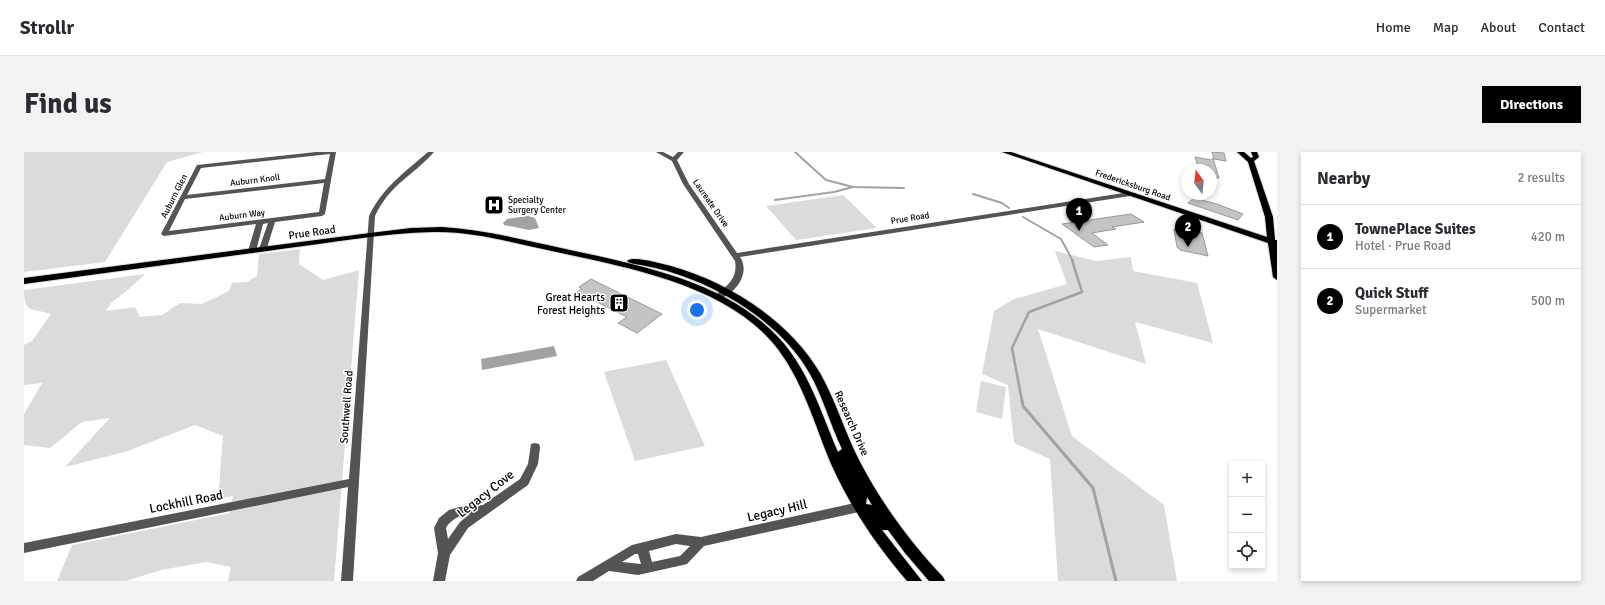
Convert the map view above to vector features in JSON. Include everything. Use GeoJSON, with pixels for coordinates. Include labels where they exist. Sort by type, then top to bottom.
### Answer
{"type":"FeatureCollection","features":[{"type":"Feature","properties":{"kind":"main road","name":"Fredericksburg Road"},"geometry":{"type":"LineString","coordinates":[[1005,152],[1274,242]]}},
{"type":"Feature","properties":{"kind":"main road"},"geometry":{"type":"LineString","coordinates":[[1240,152],[1256,155],[1274,242],[1277,277]]}},
{"type":"Feature","properties":{"kind":"main road"},"geometry":{"type":"LineString","coordinates":[[1270,221],[1277,227]]}},
{"type":"Feature","properties":{"kind":"main road","name":"Prue Road"},"geometry":{"type":"LineString","coordinates":[[24,281],[424,229],[460,231],[601,259],[668,277],[722,295]]}},
{"type":"Feature","properties":{"kind":"main road"},"geometry":{"type":"LineString","coordinates":[[722,295],[779,343],[790,349],[807,371],[816,377],[814,382],[830,426],[824,433]]}},
{"type":"Feature","properties":{"kind":"main road","name":"Research Drive"},"geometry":{"type":"LineString","coordinates":[[722,295],[755,311],[781,331],[795,345],[816,377],[842,437],[876,503],[906,546],[937,581]]}},
{"type":"Feature","properties":{"kind":"main road"},"geometry":{"type":"LineString","coordinates":[[779,343],[796,368],[810,397],[824,433],[859,507],[890,552],[915,581]]}},
{"type":"Feature","properties":{"kind":"main road"},"geometry":{"type":"LineString","coordinates":[[842,437],[839,440],[840,446],[861,493],[859,507]]}},
{"type":"Feature","properties":{"kind":"main road"},"geometry":{"type":"LineString","coordinates":[[859,507],[868,509],[878,518],[913,559],[937,581]]}},
{"type":"Feature","properties":{"kind":"street","name":"Auburn Glen"},"geometry":{"type":"LineString","coordinates":[[164,234],[199,166],[333,152]]}},
{"type":"Feature","properties":{"kind":"street"},"geometry":{"type":"LineString","coordinates":[[328,181],[333,152]]}},
{"type":"Feature","properties":{"kind":"street","name":"Southwell Road"},"geometry":{"type":"LineString","coordinates":[[347,581],[372,216],[382,196],[400,177],[431,152]]}},
{"type":"Feature","properties":{"kind":"street"},"geometry":{"type":"LineString","coordinates":[[659,152],[674,160],[681,152]]}},
{"type":"Feature","properties":{"kind":"street","name":"Laureate Drive"},"geometry":{"type":"LineString","coordinates":[[674,160],[686,184],[736,255]]}},
{"type":"Feature","properties":{"kind":"street","name":"Auburn Knoll"},"geometry":{"type":"LineString","coordinates":[[183,197],[328,181]]}},
{"type":"Feature","properties":{"kind":"street","name":"Auburn Way"},"geometry":{"type":"LineString","coordinates":[[164,234],[322,214],[328,181]]}},
{"type":"Feature","properties":{"kind":"street","name":"Prue Road"},"geometry":{"type":"LineString","coordinates":[[736,255],[1130,194]]}},
{"type":"Feature","properties":{"kind":"street"},"geometry":{"type":"LineString","coordinates":[[263,249],[272,220]]}},
{"type":"Feature","properties":{"kind":"street"},"geometry":{"type":"LineString","coordinates":[[252,251],[260,222]]}},
{"type":"Feature","properties":{"kind":"street"},"geometry":{"type":"LineString","coordinates":[[257,234],[268,232]]}},
{"type":"Feature","properties":{"kind":"street"},"geometry":{"type":"LineString","coordinates":[[722,295],[732,287],[740,273],[741,267],[736,255]]}},
{"type":"Feature","properties":{"kind":"street","name":"Legacy Cove"},"geometry":{"type":"LineString","coordinates":[[439,581],[444,553],[464,525],[524,482],[533,464],[535,447]]}},
{"type":"Feature","properties":{"kind":"street","name":"Lockhill Road"},"geometry":{"type":"LineString","coordinates":[[24,548],[353,482]]}},
{"type":"Feature","properties":{"kind":"street","name":"Legacy Hill"},"geometry":{"type":"LineString","coordinates":[[582,581],[632,550],[676,539],[702,542],[859,507]]}},
{"type":"Feature","properties":{"kind":"street"},"geometry":{"type":"LineString","coordinates":[[444,553],[440,528],[448,516],[470,509],[486,510]]}},
{"type":"Feature","properties":{"kind":"street"},"geometry":{"type":"LineString","coordinates":[[608,565],[638,570],[683,560],[702,542]]}},
{"type":"Feature","properties":{"kind":"street"},"geometry":{"type":"LineString","coordinates":[[642,548],[648,568]]}},
{"type":"Feature","properties":{"kind":"shaded area"},"geometry":{"type":"Polygon","coordinates":[[[24,152],[203,152],[167,162],[105,262],[24,272],[24,152]]]}},
{"type":"Feature","properties":{"kind":"shaded area"},"geometry":{"type":"Polygon","coordinates":[[[843,195],[877,228],[796,240],[766,206],[843,195]]]}},
{"type":"Feature","properties":{"kind":"shaded area"},"geometry":{"type":"Polygon","coordinates":[[[528,216],[535,218],[539,228],[529,230],[504,225],[503,223],[507,219],[528,216]]]}},
{"type":"Feature","properties":{"kind":"shaded area"},"geometry":{"type":"Polygon","coordinates":[[[300,249],[299,264],[323,280],[359,270],[334,581],[228,581],[231,567],[206,562],[161,570],[126,581],[57,581],[72,545],[230,513],[233,496],[218,499],[223,436],[195,425],[125,452],[65,467],[110,418],[82,422],[50,448],[24,445],[24,414],[42,383],[24,385],[24,345],[32,341],[51,314],[30,309],[24,298],[24,290],[145,274],[111,303],[106,311],[135,307],[140,317],[162,315],[180,303],[202,304],[229,291],[232,283],[247,282],[257,276],[259,254],[300,249]]]}},
{"type":"Feature","properties":{"kind":"shaded area"},"geometry":{"type":"Polygon","coordinates":[[[1055,251],[1096,261],[1131,257],[1133,271],[1197,283],[1213,343],[1135,322],[1146,364],[1038,329],[1072,436],[1164,505],[1177,581],[1058,581],[1050,459],[1014,443],[1008,385],[982,374],[994,311],[1014,299],[1067,284],[1055,251]]]}},
{"type":"Feature","properties":{"kind":"shaded area"},"geometry":{"type":"Polygon","coordinates":[[[554,346],[557,356],[482,370],[481,359],[554,346]]]}},
{"type":"Feature","properties":{"kind":"shaded area"},"geometry":{"type":"Polygon","coordinates":[[[666,360],[705,446],[635,461],[604,372],[666,360]]]}},
{"type":"Feature","properties":{"kind":"shaded area"},"geometry":{"type":"Polygon","coordinates":[[[981,381],[1006,387],[1002,419],[976,412],[981,381]]]}},
{"type":"Feature","properties":{"kind":"building"},"geometry":{"type":"Polygon","coordinates":[[[1212,152],[1224,153],[1226,161],[1214,159],[1212,152]]]}},
{"type":"Feature","properties":{"kind":"building"},"geometry":{"type":"Polygon","coordinates":[[[1195,157],[1211,160],[1213,158],[1215,164],[1197,164],[1195,157]]]}},
{"type":"Feature","properties":{"kind":"building"},"geometry":{"type":"Polygon","coordinates":[[[1192,200],[1202,200],[1243,214],[1238,220],[1188,203],[1192,200]]]}},
{"type":"Feature","properties":{"kind":"building"},"geometry":{"type":"Polygon","coordinates":[[[1131,214],[1144,222],[1112,227],[1116,229],[1092,233],[1108,245],[1094,247],[1062,224],[1131,214]]]}},
{"type":"Feature","properties":{"kind":"building"},"geometry":{"type":"Polygon","coordinates":[[[1179,225],[1202,233],[1208,256],[1180,250],[1177,247],[1174,229],[1179,225]]]}},
{"type":"Feature","properties":{"kind":"building","name":"Great Hearts Forest Heights"},"geometry":{"type":"Polygon","coordinates":[[[591,279],[662,314],[637,333],[618,323],[627,317],[577,292],[582,289],[579,287],[591,279]]]}},
{"type":"Feature","properties":{"kind":"waterway"},"geometry":{"type":"LineString","coordinates":[[795,152],[826,180],[853,187]]}},
{"type":"Feature","properties":{"kind":"waterway"},"geometry":{"type":"LineString","coordinates":[[775,200],[834,192],[853,187]]}},
{"type":"Feature","properties":{"kind":"waterway"},"geometry":{"type":"LineString","coordinates":[[853,187],[904,188]]}},
{"type":"Feature","properties":{"kind":"waterway"},"geometry":{"type":"LineString","coordinates":[[973,194],[1002,203],[1009,208]]}},
{"type":"Feature","properties":{"kind":"waterway"},"geometry":{"type":"LineString","coordinates":[[1023,217],[1061,239],[1073,261]]}},
{"type":"Feature","properties":{"kind":"waterway"},"geometry":{"type":"LineString","coordinates":[[1022,401],[1012,348],[1029,312],[1082,292],[1072,260]]}},
{"type":"Feature","properties":{"kind":"waterway"},"geometry":{"type":"LineString","coordinates":[[1022,400],[1023,406],[1093,488],[1116,581]]}},
{"type":"Feature","properties":{"kind":"place","name":"Specialty Surgery Center"},"geometry":{"type":"Point","coordinates":[494,205]}},
{"type":"Feature","properties":{"kind":"place","name":"TownePlace Suites"},"geometry":{"type":"Point","coordinates":[1079,231]}},
{"type":"Feature","properties":{"kind":"place","name":"Quick Stuff"},"geometry":{"type":"Point","coordinates":[1188,247]}},
{"type":"Feature","properties":{"kind":"place","name":"Great Hearts Forest Heights"},"geometry":{"type":"Point","coordinates":[619,303]}}]}
